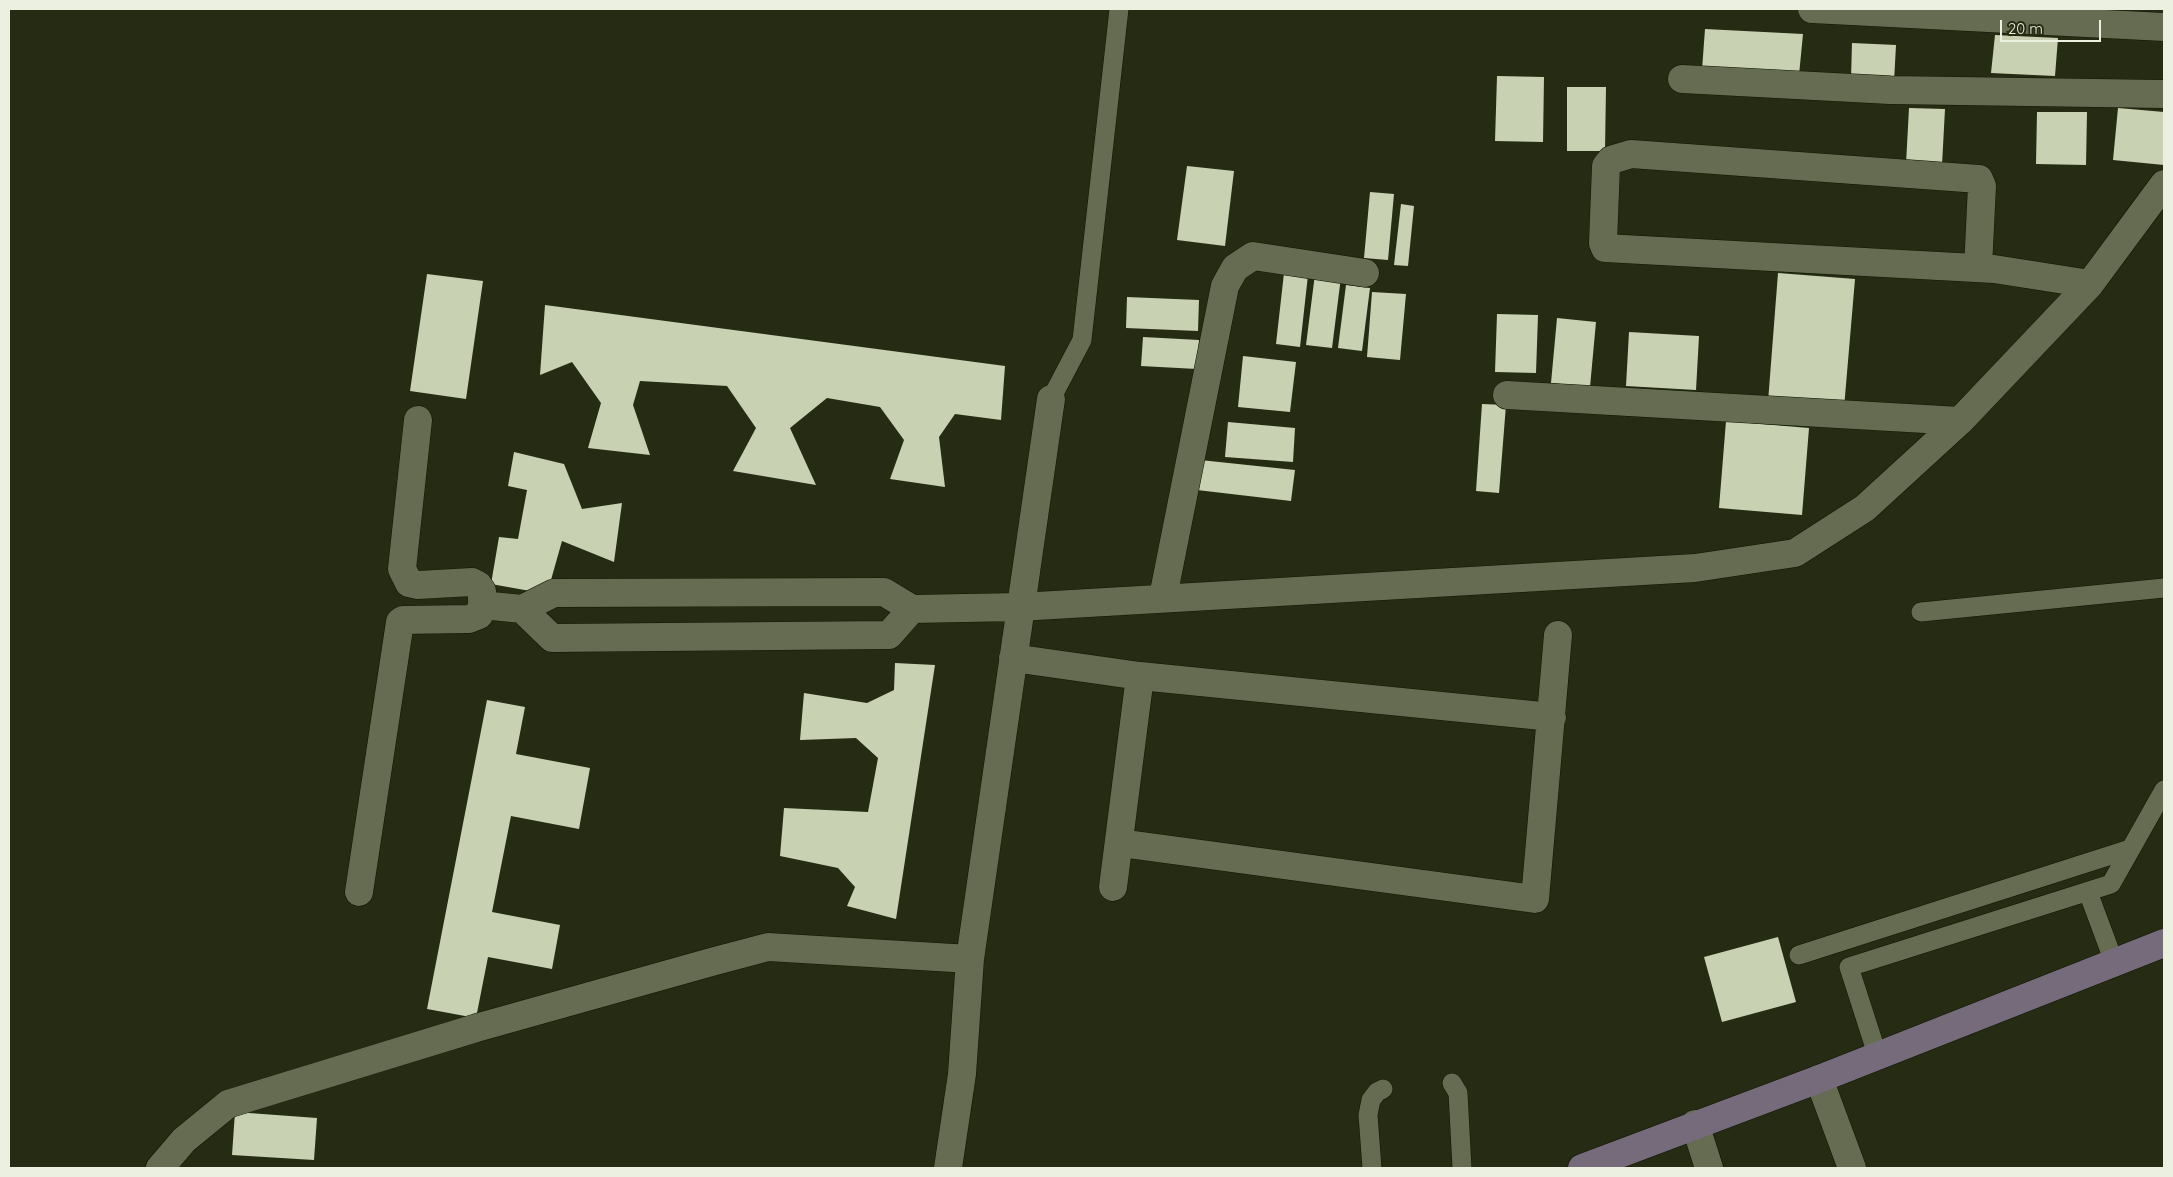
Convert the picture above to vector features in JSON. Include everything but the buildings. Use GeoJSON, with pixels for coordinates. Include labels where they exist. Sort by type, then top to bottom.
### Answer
{"type":"FeatureCollection","features":[{"type":"Feature","properties":{"kind":"main road"},"geometry":{"type":"LineString","coordinates":[[1582,1168],[1819,1079],[1877,1054],[2164,943]]}},
{"type":"Feature","properties":{"kind":"street"},"geometry":{"type":"LineString","coordinates":[[1812,9],[2164,27]]}},
{"type":"Feature","properties":{"kind":"street"},"geometry":{"type":"LineString","coordinates":[[1682,79],[1890,90],[2164,94]]}},
{"type":"Feature","properties":{"kind":"street"},"geometry":{"type":"LineString","coordinates":[[1978,268],[1982,186],[1979,179],[1631,154],[1611,160],[1606,166],[1602,243],[1605,248],[1978,268],[2090,284]]}},
{"type":"Feature","properties":{"kind":"street"},"geometry":{"type":"LineString","coordinates":[[482,605],[522,609],[554,593],[884,592],[912,609],[1019,608],[1163,597],[1695,568],[1795,553],[1865,508],[1960,421],[2090,284],[2164,184]]}},
{"type":"Feature","properties":{"kind":"street"},"geometry":{"type":"LineString","coordinates":[[1163,597],[1225,286],[1235,268],[1252,256],[1365,272]]}},
{"type":"Feature","properties":{"kind":"street"},"geometry":{"type":"LineString","coordinates":[[1507,395],[1960,421]]}},
{"type":"Feature","properties":{"kind":"street"},"geometry":{"type":"LineString","coordinates":[[948,1168],[962,1074],[970,959],[1019,608],[1051,399]]}},
{"type":"Feature","properties":{"kind":"street"},"geometry":{"type":"LineString","coordinates":[[359,892],[400,622],[403,620],[470,619],[478,615],[482,605],[482,591],[478,585],[472,582],[418,585],[409,583],[402,569],[418,420]]}},
{"type":"Feature","properties":{"kind":"street"},"geometry":{"type":"LineString","coordinates":[[522,609],[552,638],[889,635],[912,609]]}},
{"type":"Feature","properties":{"kind":"street"},"geometry":{"type":"LineString","coordinates":[[1120,843],[1535,899],[1558,635]]}},
{"type":"Feature","properties":{"kind":"street"},"geometry":{"type":"LineString","coordinates":[[1013,658],[1140,676],[1552,717]]}},
{"type":"Feature","properties":{"kind":"street"},"geometry":{"type":"LineString","coordinates":[[1113,887],[1140,676]]}},
{"type":"Feature","properties":{"kind":"street"},"geometry":{"type":"LineString","coordinates":[[160,1168],[184,1140],[228,1104],[476,1028],[768,947],[970,959]]}},
{"type":"Feature","properties":{"kind":"street"},"geometry":{"type":"LineString","coordinates":[[1819,1079],[1852,1168]]}},
{"type":"Feature","properties":{"kind":"street"},"geometry":{"type":"LineString","coordinates":[[1695,1124],[1709,1168]]}},
{"type":"Feature","properties":{"kind":"lane"},"geometry":{"type":"LineString","coordinates":[[1051,399],[1082,340],[1119,9]]}},
{"type":"Feature","properties":{"kind":"lane"},"geometry":{"type":"LineString","coordinates":[[1920,612],[2164,588]]}},
{"type":"Feature","properties":{"kind":"lane"},"geometry":{"type":"LineString","coordinates":[[1877,1054],[1849,967],[2111,884],[2164,790]]}},
{"type":"Feature","properties":{"kind":"lane"},"geometry":{"type":"LineString","coordinates":[[1799,955],[2130,849]]}},
{"type":"Feature","properties":{"kind":"lane"},"geometry":{"type":"LineString","coordinates":[[2088,892],[2114,962]]}},
{"type":"Feature","properties":{"kind":"lane"},"geometry":{"type":"LineString","coordinates":[[1452,1083],[1458,1093],[1462,1168]]}},
{"type":"Feature","properties":{"kind":"lane"},"geometry":{"type":"LineString","coordinates":[[1372,1168],[1368,1115],[1371,1100],[1382,1089]]}}]}
